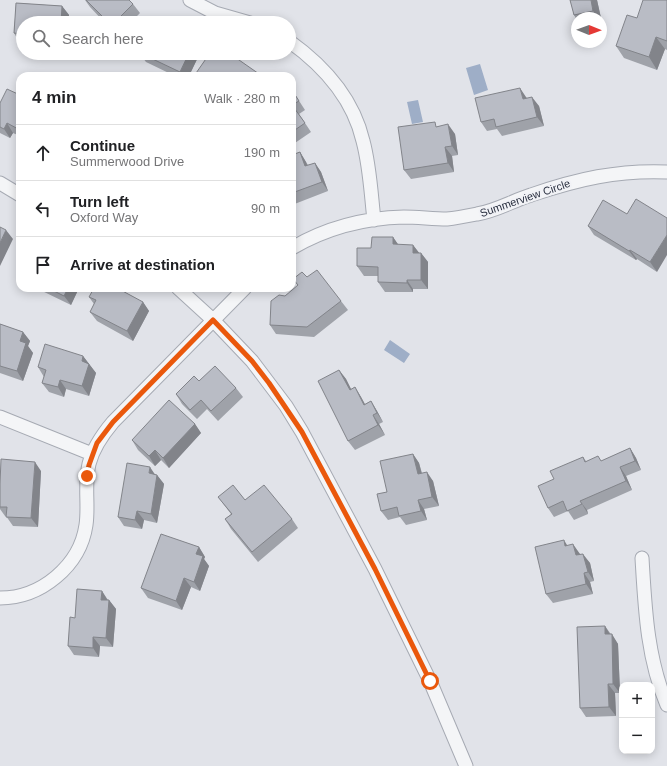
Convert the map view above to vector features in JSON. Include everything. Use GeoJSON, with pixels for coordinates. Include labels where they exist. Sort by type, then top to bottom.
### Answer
{"type":"FeatureCollection","features":[{"type":"Feature","properties":{"kind":"street"},"geometry":{"type":"LineString","coordinates":[[190,0],[215,13],[226,16]]}},
{"type":"Feature","properties":{"kind":"street"},"geometry":{"type":"LineString","coordinates":[[296,46],[320,66],[333,80],[356,120],[363,141],[368,166],[374,220]]}},
{"type":"Feature","properties":{"kind":"street","name":"Summerview Circle"},"geometry":{"type":"LineString","coordinates":[[296,246],[327,231],[346,225],[405,217],[433,219],[462,217],[496,209],[528,196],[580,180],[629,173],[667,172]]}},
{"type":"Feature","properties":{"kind":"street"},"geometry":{"type":"LineString","coordinates":[[0,183],[16,193]]}},
{"type":"Feature","properties":{"kind":"street"},"geometry":{"type":"LineString","coordinates":[[182,292],[213,320],[252,361],[286,406],[314,452],[375,569],[427,674],[466,766]]}},
{"type":"Feature","properties":{"kind":"street"},"geometry":{"type":"LineString","coordinates":[[0,598],[20,596],[34,592],[58,575],[69,564],[77,553],[86,527],[87,476],[92,454],[97,443],[113,422],[241,292]]}},
{"type":"Feature","properties":{"kind":"street"},"geometry":{"type":"LineString","coordinates":[[0,417],[92,454]]}},
{"type":"Feature","properties":{"kind":"street"},"geometry":{"type":"LineString","coordinates":[[642,558],[645,609],[651,652],[667,705]]}},
{"type":"Feature","properties":{"kind":"water"},"geometry":{"type":"Polygon","coordinates":[[[480,64],[488,90],[474,95],[466,68],[480,64]]]}},
{"type":"Feature","properties":{"kind":"water"},"geometry":{"type":"Polygon","coordinates":[[[418,100],[423,122],[412,124],[407,102],[418,100]]]}},
{"type":"Feature","properties":{"kind":"water"},"geometry":{"type":"Polygon","coordinates":[[[390,340],[410,354],[404,363],[384,350],[390,340]]]}},
{"type":"Feature","properties":{"kind":"building"},"geometry":{"type":"Polygon","coordinates":[[[86,0],[129,0],[133,4],[121,16],[102,16],[86,0]]]}},
{"type":"Feature","properties":{"kind":"building"},"geometry":{"type":"Polygon","coordinates":[[[570,0],[591,0],[593,11],[573,12],[570,0]]]}},
{"type":"Feature","properties":{"kind":"building"},"geometry":{"type":"Polygon","coordinates":[[[643,0],[667,0],[667,41],[656,37],[649,57],[616,46],[627,15],[637,18],[643,0]]]}},
{"type":"Feature","properties":{"kind":"building"},"geometry":{"type":"Polygon","coordinates":[[[16,3],[62,6],[61,16],[16,16],[16,33],[14,33],[16,3]]]}},
{"type":"Feature","properties":{"kind":"building"},"geometry":{"type":"Polygon","coordinates":[[[155,60],[186,60],[180,72],[155,60]]]}},
{"type":"Feature","properties":{"kind":"building"},"geometry":{"type":"Polygon","coordinates":[[[205,60],[239,60],[256,72],[197,72],[205,60]]]}},
{"type":"Feature","properties":{"kind":"building"},"geometry":{"type":"Polygon","coordinates":[[[520,88],[523,99],[532,97],[537,117],[496,127],[494,119],[481,122],[475,98],[520,88]]]}},
{"type":"Feature","properties":{"kind":"building"},"geometry":{"type":"Polygon","coordinates":[[[7,89],[16,93],[16,128],[7,123],[4,129],[0,127],[0,103],[7,89]]]}},
{"type":"Feature","properties":{"kind":"building"},"geometry":{"type":"Polygon","coordinates":[[[296,111],[305,123],[296,129],[296,111]]]}},
{"type":"Feature","properties":{"kind":"building"},"geometry":{"type":"Polygon","coordinates":[[[435,122],[436,127],[448,124],[452,146],[445,147],[448,163],[404,170],[398,127],[435,122]]]}},
{"type":"Feature","properties":{"kind":"building"},"geometry":{"type":"Polygon","coordinates":[[[300,152],[305,166],[315,163],[322,182],[296,192],[296,154],[300,152]]]}},
{"type":"Feature","properties":{"kind":"building"},"geometry":{"type":"Polygon","coordinates":[[[636,199],[667,218],[667,235],[650,262],[588,226],[603,200],[627,214],[636,199]]]}},
{"type":"Feature","properties":{"kind":"building"},"geometry":{"type":"Polygon","coordinates":[[[0,227],[6,230],[0,243],[0,227]]]}},
{"type":"Feature","properties":{"kind":"building"},"geometry":{"type":"Polygon","coordinates":[[[372,237],[393,237],[393,244],[413,245],[413,253],[421,253],[421,280],[407,280],[407,283],[378,282],[378,267],[357,266],[357,248],[371,248],[372,237]]]}},
{"type":"Feature","properties":{"kind":"building"},"geometry":{"type":"Polygon","coordinates":[[[317,270],[341,301],[307,327],[270,325],[271,301],[279,295],[285,296],[290,292],[296,292],[296,287],[298,285],[296,283],[296,277],[302,272],[307,277],[317,270]]]}},
{"type":"Feature","properties":{"kind":"building"},"geometry":{"type":"Polygon","coordinates":[[[56,292],[66,292],[64,296],[56,292]]]}},
{"type":"Feature","properties":{"kind":"building"},"geometry":{"type":"Polygon","coordinates":[[[92,292],[124,292],[143,302],[127,331],[90,312],[96,300],[89,297],[92,292]]]}},
{"type":"Feature","properties":{"kind":"building"},"geometry":{"type":"Polygon","coordinates":[[[0,324],[23,332],[20,341],[26,343],[17,371],[0,366],[0,324]]]}},
{"type":"Feature","properties":{"kind":"building"},"geometry":{"type":"Polygon","coordinates":[[[45,344],[83,356],[82,361],[89,364],[82,386],[60,380],[58,387],[42,383],[46,370],[38,367],[45,344]]]}},
{"type":"Feature","properties":{"kind":"building"},"geometry":{"type":"Polygon","coordinates":[[[215,366],[236,388],[211,411],[201,400],[190,410],[176,394],[194,376],[199,381],[215,366]]]}},
{"type":"Feature","properties":{"kind":"building"},"geometry":{"type":"Polygon","coordinates":[[[339,370],[350,390],[355,387],[364,405],[371,401],[377,413],[373,415],[378,425],[348,441],[318,381],[339,370]]]}},
{"type":"Feature","properties":{"kind":"building"},"geometry":{"type":"Polygon","coordinates":[[[169,400],[195,424],[163,458],[155,450],[149,456],[132,440],[169,400]]]}},
{"type":"Feature","properties":{"kind":"building"},"geometry":{"type":"Polygon","coordinates":[[[630,448],[635,461],[620,467],[626,481],[580,501],[582,504],[567,511],[563,501],[548,508],[538,486],[554,479],[550,471],[583,457],[585,462],[598,456],[601,461],[630,448]]]}},
{"type":"Feature","properties":{"kind":"building"},"geometry":{"type":"Polygon","coordinates":[[[413,454],[418,474],[427,472],[432,497],[418,500],[421,511],[399,516],[397,507],[381,511],[377,494],[387,492],[380,461],[413,454]]]}},
{"type":"Feature","properties":{"kind":"building"},"geometry":{"type":"Polygon","coordinates":[[[1,459],[35,462],[31,518],[6,517],[7,507],[0,507],[1,459]]]}},
{"type":"Feature","properties":{"kind":"building"},"geometry":{"type":"Polygon","coordinates":[[[127,463],[150,467],[149,473],[157,475],[151,514],[137,511],[135,520],[118,517],[127,463]]]}},
{"type":"Feature","properties":{"kind":"building"},"geometry":{"type":"Polygon","coordinates":[[[233,485],[245,500],[264,485],[292,519],[252,552],[225,519],[232,514],[218,497],[233,485]]]}},
{"type":"Feature","properties":{"kind":"building"},"geometry":{"type":"Polygon","coordinates":[[[161,534],[199,547],[196,554],[203,556],[194,582],[184,578],[176,601],[141,588],[161,534]]]}},
{"type":"Feature","properties":{"kind":"building"},"geometry":{"type":"Polygon","coordinates":[[[564,540],[565,546],[573,544],[576,555],[583,554],[588,572],[584,573],[586,584],[546,594],[535,547],[564,540]]]}},
{"type":"Feature","properties":{"kind":"building"},"geometry":{"type":"Polygon","coordinates":[[[77,589],[102,591],[101,600],[109,600],[106,638],[93,637],[93,648],[68,646],[70,617],[75,618],[77,589]]]}},
{"type":"Feature","properties":{"kind":"building"},"geometry":{"type":"Polygon","coordinates":[[[605,626],[605,634],[612,634],[613,684],[608,684],[609,707],[580,708],[577,627],[605,626]]]}},
{"type":"Feature","properties":{"kind":"route"},"geometry":{"type":"LineString","coordinates":[[87,476],[92,454],[103,434],[213,320],[252,361],[286,406],[302,432],[375,569],[430,681]]}}]}
